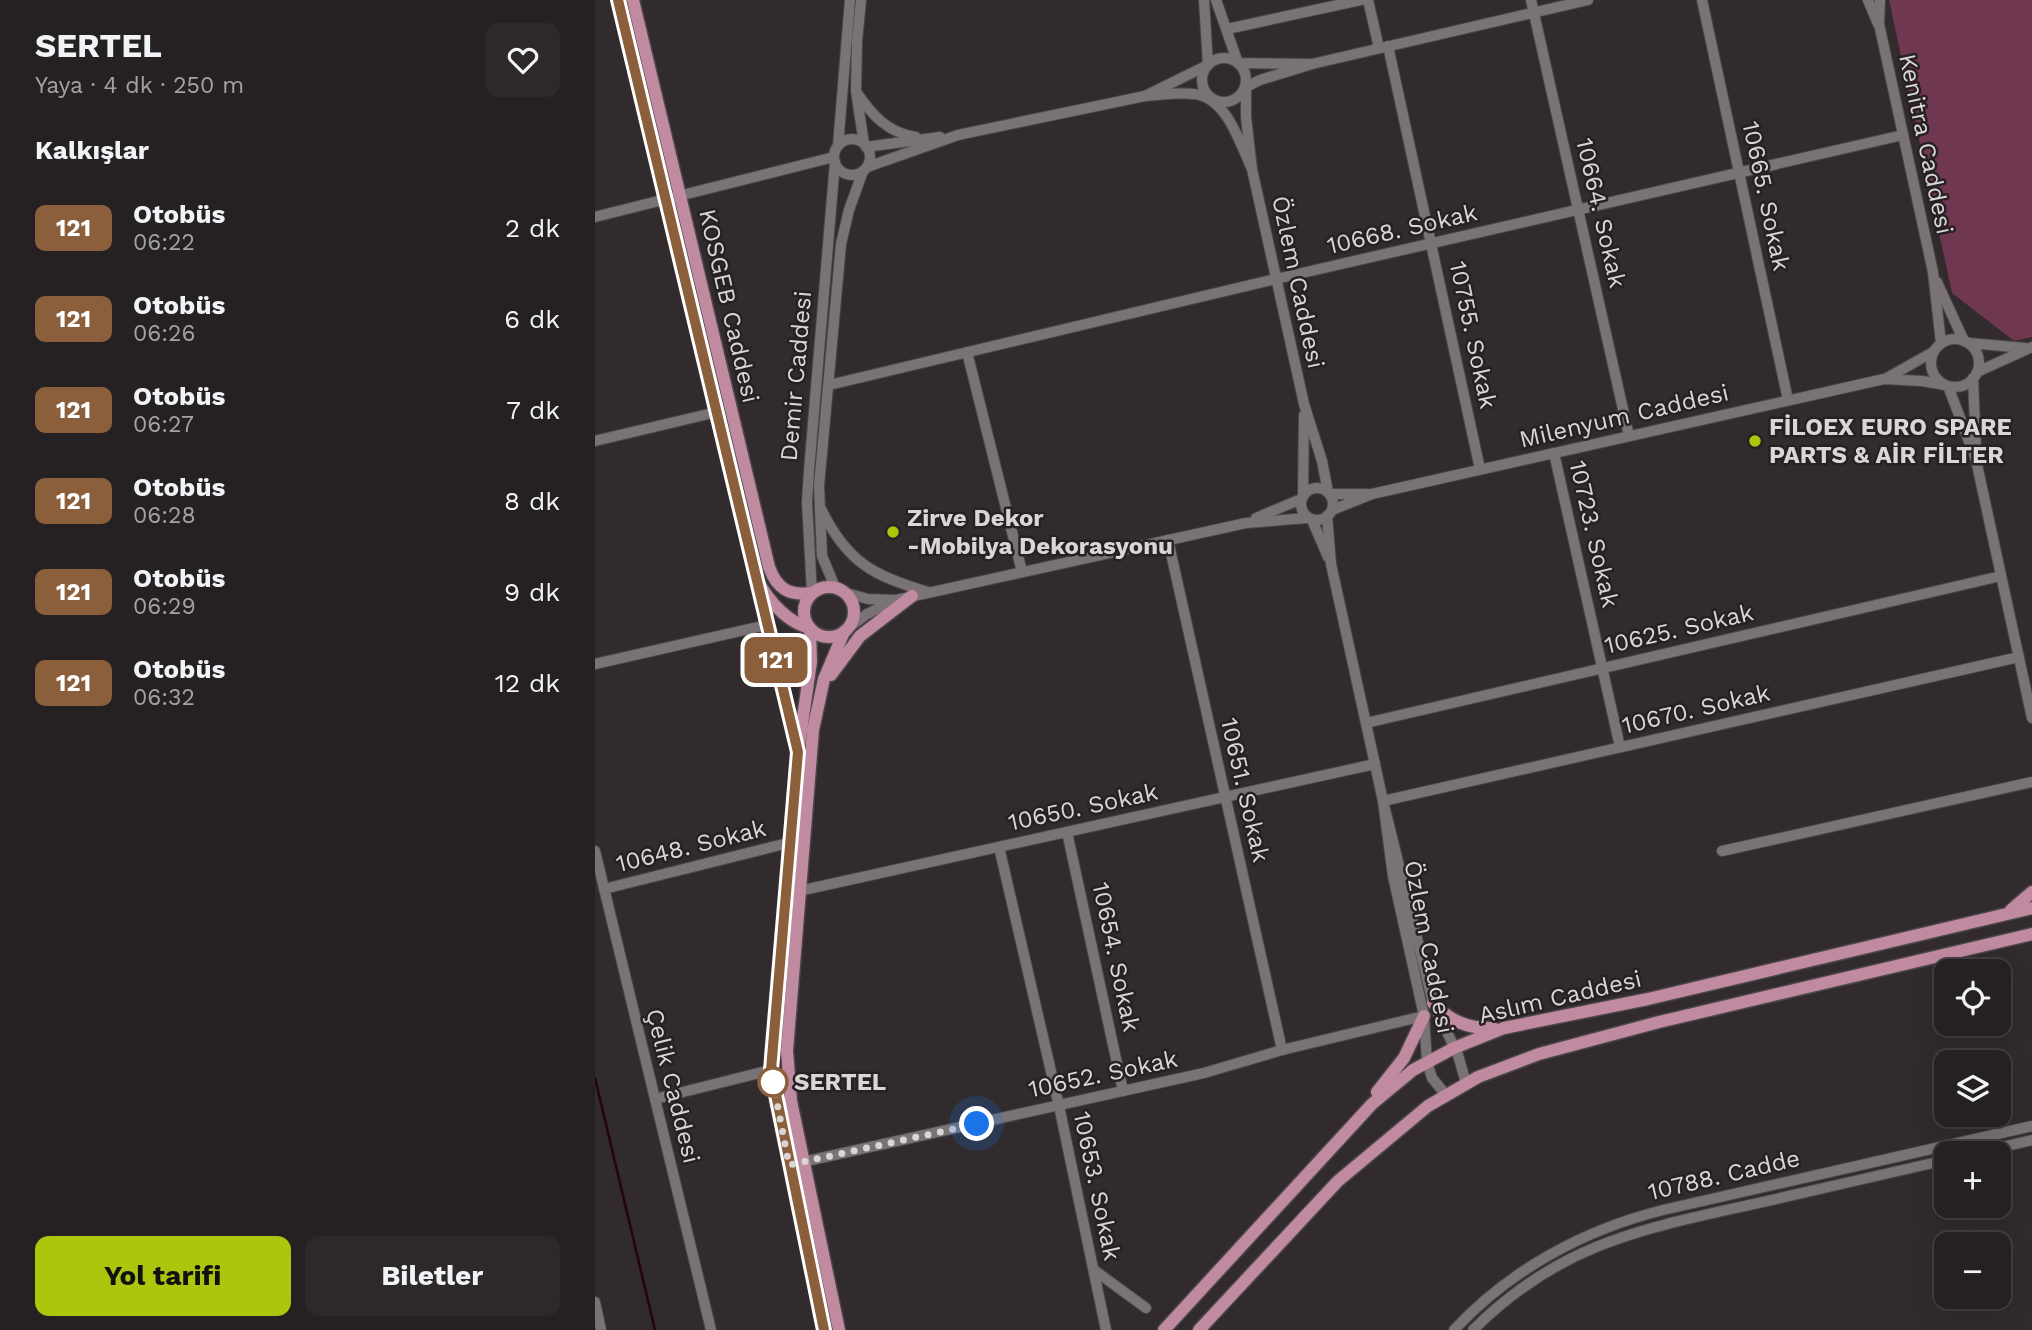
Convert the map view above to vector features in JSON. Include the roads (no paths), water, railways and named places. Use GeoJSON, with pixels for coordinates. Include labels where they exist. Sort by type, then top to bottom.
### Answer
{"type":"FeatureCollection","features":[{"type":"Feature","properties":{"kind":"main road","name":"KOSGEB Caddesi"},"geometry":{"type":"LineString","coordinates":[[618,0],[798,752]]}},
{"type":"Feature","properties":{"kind":"main road","name":"KOSGEB Caddesi"},"geometry":{"type":"LineString","coordinates":[[633,0],[769,568],[783,590],[798,595],[812,593]]}},
{"type":"Feature","properties":{"kind":"main road","name":"KOSGEB Caddesi"},"geometry":{"type":"LineString","coordinates":[[757,580],[782,612],[796,623],[810,628],[810,671],[789,843],[771,1070],[824,1330]]}},
{"type":"Feature","properties":{"kind":"main road"},"geometry":{"type":"LineString","coordinates":[[838,1330],[803,1162],[787,1068],[811,750],[819,696],[826,671],[853,619],[854,610],[852,601],[840,590],[825,587],[812,593],[804,610],[810,628],[817,634],[827,636],[836,636],[846,630]]}},
{"type":"Feature","properties":{"kind":"main road"},"geometry":{"type":"LineString","coordinates":[[819,696],[860,636],[912,596]]}},
{"type":"Feature","properties":{"kind":"main road"},"geometry":{"type":"LineString","coordinates":[[2004,915],[2032,892]]}},
{"type":"Feature","properties":{"kind":"main road","name":"Aslım Caddesi"},"geometry":{"type":"LineString","coordinates":[[1164,1330],[1361,1116],[1392,1087],[1427,1062],[1454,1048],[1504,1028],[1647,999],[2032,908]]}},
{"type":"Feature","properties":{"kind":"main road","name":"Aslım Caddesi"},"geometry":{"type":"LineString","coordinates":[[1199,1330],[1338,1181],[1428,1106],[1466,1083],[1539,1054],[1659,1021],[2032,934]]}},
{"type":"Feature","properties":{"kind":"main road"},"geometry":{"type":"LineString","coordinates":[[1433,1003],[1446,1016],[1461,1024],[1484,1029],[1504,1028]]}},
{"type":"Feature","properties":{"kind":"main road"},"geometry":{"type":"LineString","coordinates":[[1361,1116],[1404,1058],[1424,1016]]}},
{"type":"Feature","properties":{"kind":"street"},"geometry":{"type":"LineString","coordinates":[[850,0],[838,146],[834,160],[841,172],[852,175],[958,135]]}},
{"type":"Feature","properties":{"kind":"street"},"geometry":{"type":"LineString","coordinates":[[861,0],[856,91],[865,145],[870,158],[865,169]]}},
{"type":"Feature","properties":{"kind":"street"},"geometry":{"type":"LineString","coordinates":[[1204,0],[1208,65],[1202,77],[1202,84],[1213,100]]}},
{"type":"Feature","properties":{"kind":"street"},"geometry":{"type":"LineString","coordinates":[[838,146],[849,139],[865,145],[958,135],[1145,96],[1196,93],[1219,102],[1233,101],[1246,87],[1246,74],[1238,63],[1216,0]]}},
{"type":"Feature","properties":{"kind":"street"},"geometry":{"type":"LineString","coordinates":[[1227,29],[1361,0]]}},
{"type":"Feature","properties":{"kind":"street","name":"10755. Sokak"},"geometry":{"type":"LineString","coordinates":[[1368,0],[1384,47],[1432,243],[1480,470]]}},
{"type":"Feature","properties":{"kind":"street","name":"10664. Sokak"},"geometry":{"type":"LineString","coordinates":[[1531,0],[1629,436]]}},
{"type":"Feature","properties":{"kind":"street"},"geometry":{"type":"LineString","coordinates":[[1246,87],[1312,64],[1588,0]]}},
{"type":"Feature","properties":{"kind":"street","name":"10665. Sokak"},"geometry":{"type":"LineString","coordinates":[[1702,0],[1788,400]]}},
{"type":"Feature","properties":{"kind":"street"},"geometry":{"type":"LineString","coordinates":[[1867,0],[1879,24]]}},
{"type":"Feature","properties":{"kind":"street"},"geometry":{"type":"LineString","coordinates":[[1879,0],[1879,24]]}},
{"type":"Feature","properties":{"kind":"street","name":"Kenitra Caddesi"},"geometry":{"type":"LineString","coordinates":[[1879,24],[1933,272]]}},
{"type":"Feature","properties":{"kind":"street"},"geometry":{"type":"LineString","coordinates":[[1145,96],[1219,58],[1238,63],[1312,64]]}},
{"type":"Feature","properties":{"kind":"street","name":"Özlem Caddesi"},"geometry":{"type":"LineString","coordinates":[[1246,87],[1246,117],[1252,169],[1304,404],[1329,493]]}},
{"type":"Feature","properties":{"kind":"street"},"geometry":{"type":"LineString","coordinates":[[856,91],[877,119],[886,126],[906,136],[923,138]]}},
{"type":"Feature","properties":{"kind":"street","name":"Özlem Caddesi"},"geometry":{"type":"LineString","coordinates":[[1213,100],[1229,123],[1252,169]]}},
{"type":"Feature","properties":{"kind":"street","name":"10668. Sokak"},"geometry":{"type":"LineString","coordinates":[[829,385],[1903,135]]}},
{"type":"Feature","properties":{"kind":"street"},"geometry":{"type":"LineString","coordinates":[[595,217],[834,160]]}},
{"type":"Feature","properties":{"kind":"street","name":"Demir Caddesi"},"geometry":{"type":"LineString","coordinates":[[812,593],[807,502],[834,160]]}},
{"type":"Feature","properties":{"kind":"street","name":"Demir Caddesi"},"geometry":{"type":"LineString","coordinates":[[840,590],[822,556],[819,506],[841,244],[849,211],[865,169]]}},
{"type":"Feature","properties":{"kind":"street"},"geometry":{"type":"LineString","coordinates":[[1933,272],[1966,342],[1978,357],[1975,375],[1976,460]]}},
{"type":"Feature","properties":{"kind":"street"},"geometry":{"type":"LineString","coordinates":[[1933,272],[1937,348],[1931,368],[1939,381],[1947,386],[1976,460],[2032,718]]}},
{"type":"Feature","properties":{"kind":"street"},"geometry":{"type":"LineString","coordinates":[[1884,379],[1953,339],[2029,348]]}},
{"type":"Feature","properties":{"kind":"street"},"geometry":{"type":"LineString","coordinates":[[1884,379],[1960,386],[1975,375],[2029,348]]}},
{"type":"Feature","properties":{"kind":"street"},"geometry":{"type":"LineString","coordinates":[[967,352],[1022,572]]}},
{"type":"Feature","properties":{"kind":"street","name":"Milenyum Caddesi"},"geometry":{"type":"LineString","coordinates":[[1372,494],[1884,379]]}},
{"type":"Feature","properties":{"kind":"street","name":"Özlem Caddesi"},"geometry":{"type":"LineString","coordinates":[[1302,496],[1304,404]]}},
{"type":"Feature","properties":{"kind":"street"},"geometry":{"type":"LineString","coordinates":[[595,441],[717,412]]}},
{"type":"Feature","properties":{"kind":"street","name":"10723. Sokak"},"geometry":{"type":"LineString","coordinates":[[1554,453],[1620,747]]}},
{"type":"Feature","properties":{"kind":"street"},"geometry":{"type":"LineString","coordinates":[[1246,523],[1302,496],[1312,488],[1329,493],[1372,494]]}},
{"type":"Feature","properties":{"kind":"street"},"geometry":{"type":"LineString","coordinates":[[1329,493],[1333,501],[1330,513]]}},
{"type":"Feature","properties":{"kind":"street"},"geometry":{"type":"LineString","coordinates":[[846,630],[867,614],[896,600],[1246,523],[1310,519],[1372,494]]}},
{"type":"Feature","properties":{"kind":"street"},"geometry":{"type":"LineString","coordinates":[[1302,496],[1301,509],[1310,519]]}},
{"type":"Feature","properties":{"kind":"street"},"geometry":{"type":"LineString","coordinates":[[819,506],[839,541],[856,561],[887,579],[929,592]]}},
{"type":"Feature","properties":{"kind":"street","name":"Özlem Caddesi"},"geometry":{"type":"LineString","coordinates":[[1330,513],[1331,564],[1383,801],[1433,1003],[1461,1064],[1466,1083]]}},
{"type":"Feature","properties":{"kind":"street","name":"Özlem Caddesi"},"geometry":{"type":"LineString","coordinates":[[1310,519],[1331,564]]}},
{"type":"Feature","properties":{"kind":"street","name":"10651. Sokak"},"geometry":{"type":"LineString","coordinates":[[1168,540],[1282,1050]]}},
{"type":"Feature","properties":{"kind":"street","name":"10625. Sokak"},"geometry":{"type":"LineString","coordinates":[[1366,723],[2001,576]]}},
{"type":"Feature","properties":{"kind":"street"},"geometry":{"type":"LineString","coordinates":[[840,590],[875,600],[896,600]]}},
{"type":"Feature","properties":{"kind":"street"},"geometry":{"type":"LineString","coordinates":[[595,664],[767,625]]}},
{"type":"Feature","properties":{"kind":"street","name":"10670. Sokak"},"geometry":{"type":"LineString","coordinates":[[1383,801],[2019,657]]}},
{"type":"Feature","properties":{"kind":"street","name":"10650. Sokak"},"geometry":{"type":"LineString","coordinates":[[799,891],[1375,764]]}},
{"type":"Feature","properties":{"kind":"street"},"geometry":{"type":"LineString","coordinates":[[1722,850],[2032,782]]}},
{"type":"Feature","properties":{"kind":"street","name":"Özlem Caddesi"},"geometry":{"type":"LineString","coordinates":[[1383,801],[1393,876],[1424,1016],[1427,1062],[1432,1078],[1446,1095]]}},
{"type":"Feature","properties":{"kind":"street","name":"10654. Sokak"},"geometry":{"type":"LineString","coordinates":[[1067,832],[1123,1091]]}},
{"type":"Feature","properties":{"kind":"street","name":"10648. Sokak"},"geometry":{"type":"LineString","coordinates":[[604,890],[789,843]]}},
{"type":"Feature","properties":{"kind":"street","name":"10653. Sokak"},"geometry":{"type":"LineString","coordinates":[[999,847],[1059,1105],[1106,1330]]}},
{"type":"Feature","properties":{"kind":"street","name":"Çelik Caddesi"},"geometry":{"type":"LineString","coordinates":[[595,851],[711,1330]]}},
{"type":"Feature","properties":{"kind":"street","name":"10652. Sokak"},"geometry":{"type":"LineString","coordinates":[[789,1165],[1204,1073],[1282,1050],[1424,1016]]}},
{"type":"Feature","properties":{"kind":"street"},"geometry":{"type":"LineString","coordinates":[[655,1099],[771,1070]]}},
{"type":"Feature","properties":{"kind":"street","name":"10788. Cadde"},"geometry":{"type":"LineString","coordinates":[[1454,1330],[1483,1302],[1525,1270],[1572,1242],[1617,1223],[2032,1126]]}},
{"type":"Feature","properties":{"kind":"street"},"geometry":{"type":"LineString","coordinates":[[2011,1145],[2032,1140]]}},
{"type":"Feature","properties":{"kind":"street","name":"10788. Cadde"},"geometry":{"type":"LineString","coordinates":[[1473,1330],[1509,1298],[1548,1270],[1613,1239],[1663,1224],[1934,1163]]}},
{"type":"Feature","properties":{"kind":"street"},"geometry":{"type":"LineString","coordinates":[[1094,1270],[1146,1308]]}},
{"type":"Feature","properties":{"kind":"street"},"geometry":{"type":"LineString","coordinates":[[595,1302],[601,1330]]}},
{"type":"Feature","properties":{"kind":"waterway"},"geometry":{"type":"LineString","coordinates":[[595,1078],[655,1330]]}},
{"type":"Feature","properties":{"kind":"place","name":"FİLOEX EURO SPARE PARTS & AİR FİLTER"},"geometry":{"type":"Point","coordinates":[1755,441]}},
{"type":"Feature","properties":{"kind":"place","name":"Zirve Dekor -Mobilya Dekorasyonu"},"geometry":{"type":"Point","coordinates":[893,532]}},
{"type":"Feature","properties":{"kind":"place","name":"SERTEL"},"geometry":{"type":"Point","coordinates":[773,1082]}}]}
